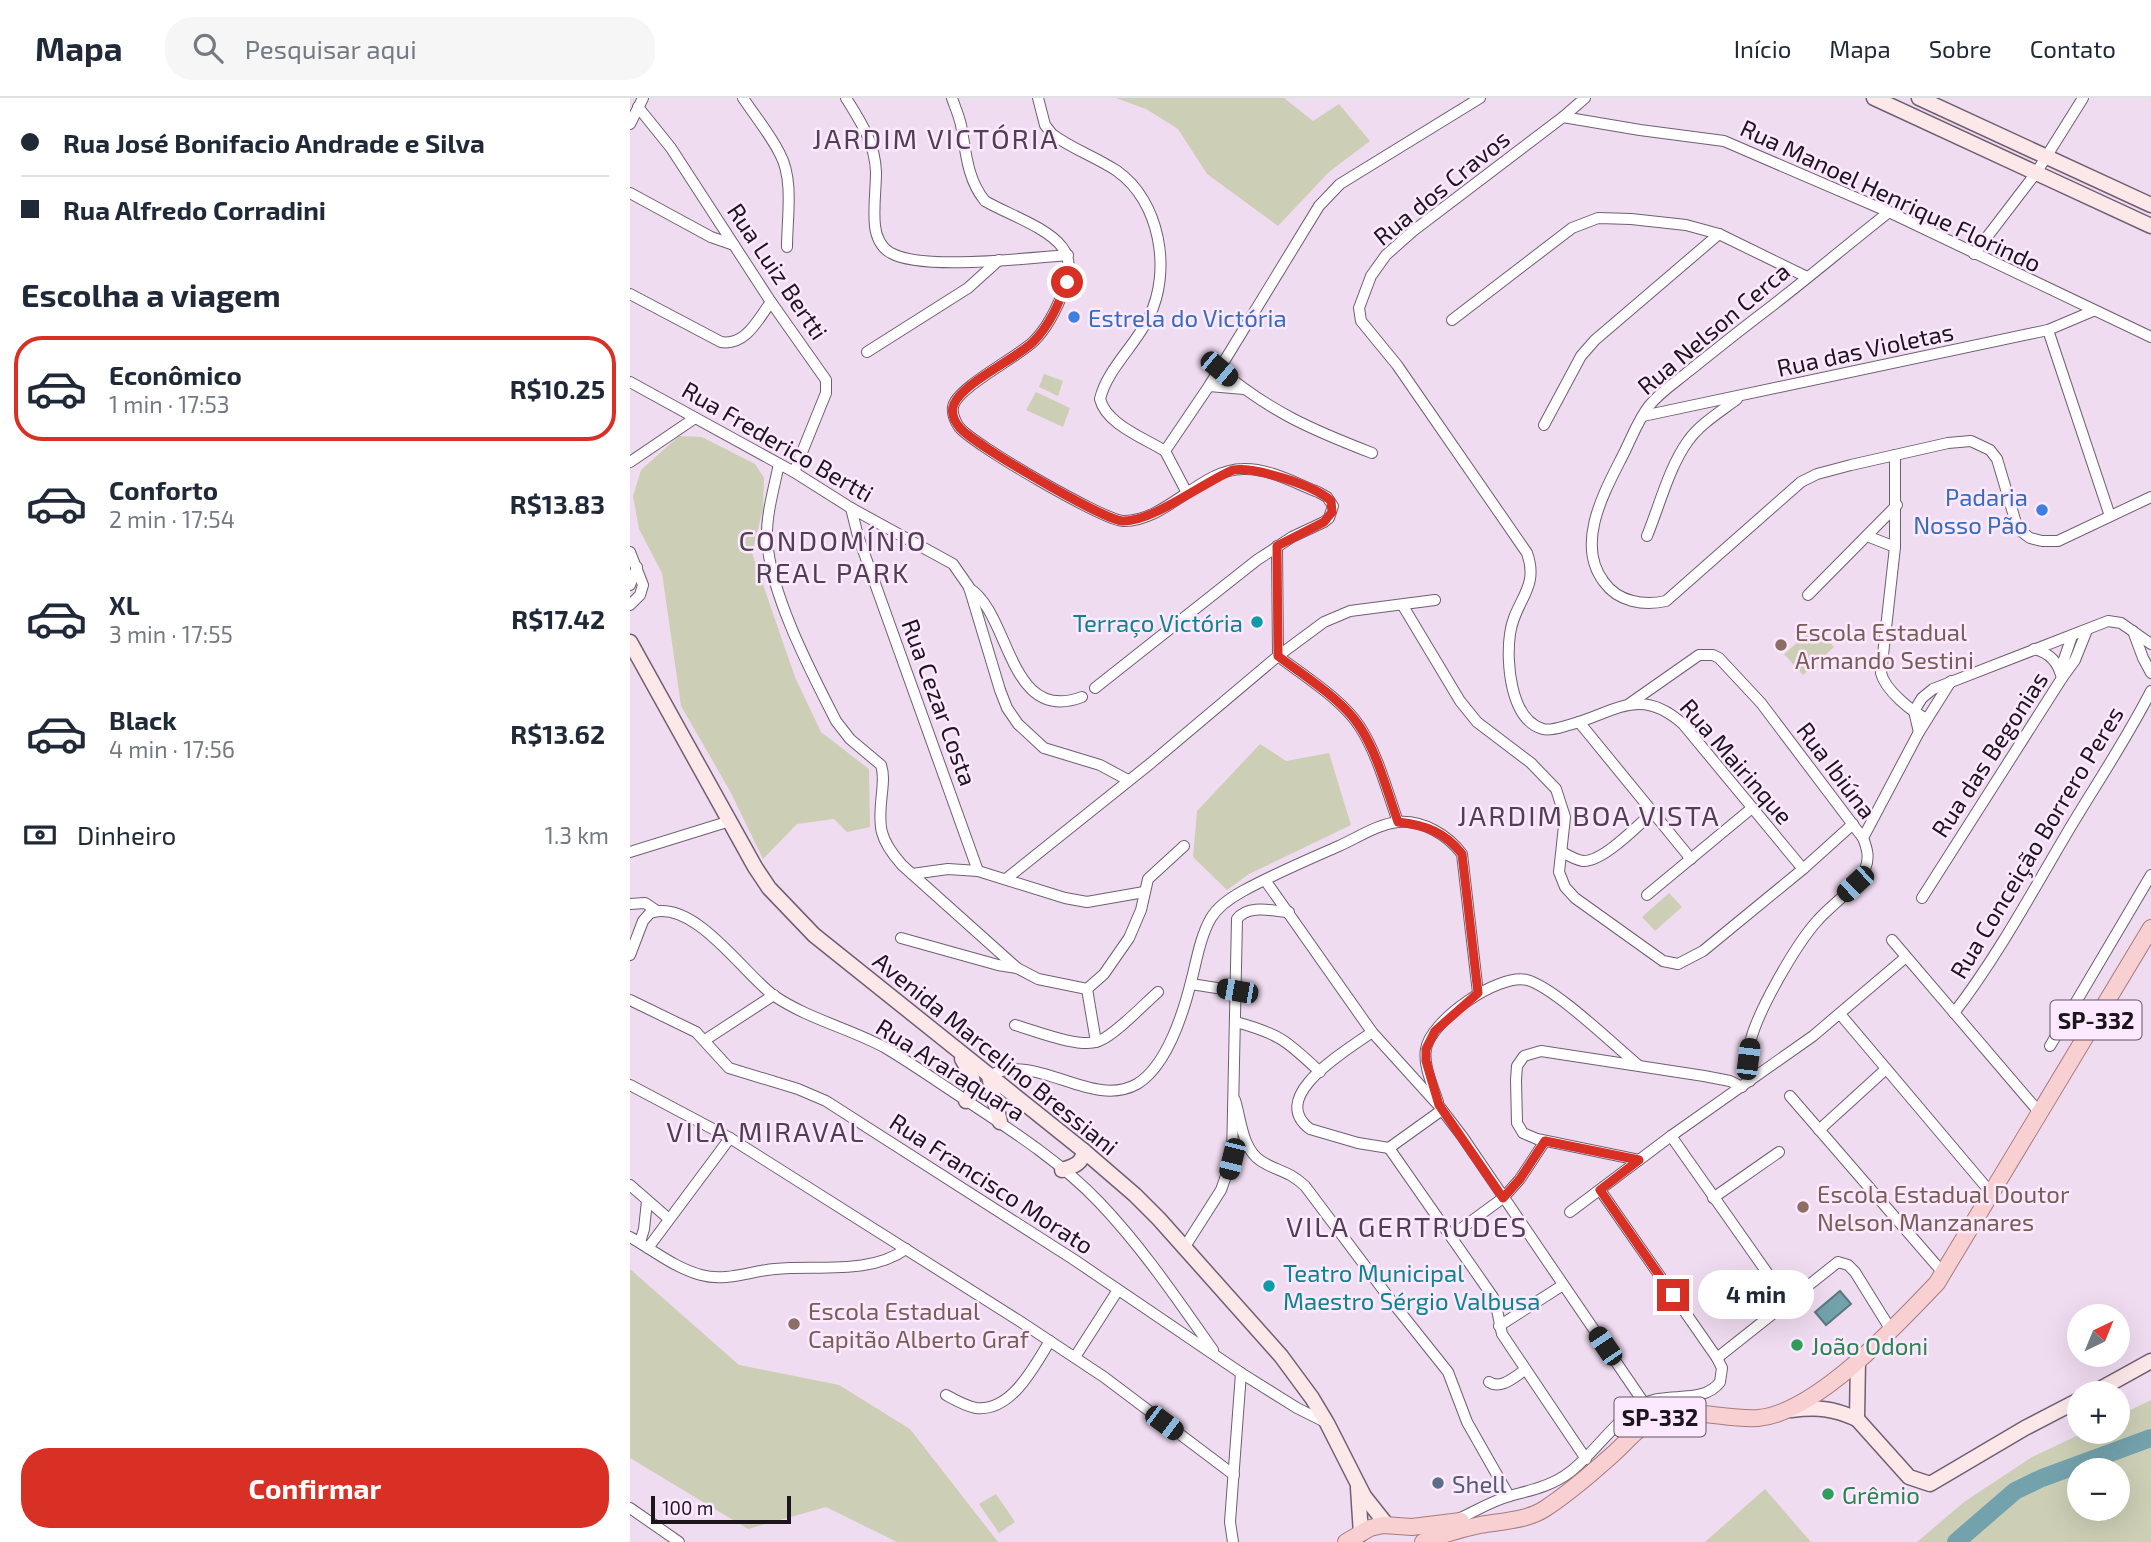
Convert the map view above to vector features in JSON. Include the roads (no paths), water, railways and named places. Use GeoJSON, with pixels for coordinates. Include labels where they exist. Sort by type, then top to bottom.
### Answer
{"type":"FeatureCollection","features":[{"type":"Feature","properties":{"kind":"main road","name":"SP-332"},"geometry":{"type":"LineString","coordinates":[[1423,1542],[1467,1528],[1535,1514],[1588,1477],[1644,1425],[1654,1420],[1683,1413],[1759,1418],[1790,1410],[1823,1390],[1891,1330],[1944,1274],[2151,928]]}},
{"type":"Feature","properties":{"kind":"main road","name":"SP-332"},"geometry":{"type":"LineString","coordinates":[[1356,1539],[1370,1528],[1453,1522],[1558,1499]]}},
{"type":"Feature","properties":{"kind":"main road"},"geometry":{"type":"LineString","coordinates":[[1387,1525],[1395,1534],[1396,1542]]}},
{"type":"Feature","properties":{"kind":"street"},"geometry":{"type":"LineString","coordinates":[[743,98],[780,153],[785,167],[788,186],[787,247]]}},
{"type":"Feature","properties":{"kind":"street"},"geometry":{"type":"LineString","coordinates":[[846,98],[867,130],[872,146],[876,171],[875,228],[884,248],[904,258],[927,261],[1068,255]]}},
{"type":"Feature","properties":{"kind":"street"},"geometry":{"type":"LineString","coordinates":[[952,98],[960,122],[967,162],[977,191],[992,205],[1057,241],[1068,255],[1067,282],[1045,329],[1032,343],[960,395],[952,409],[954,419],[969,436],[998,457],[1114,519],[1133,520],[1153,513],[1217,476],[1244,468],[1263,471],[1318,492],[1331,501],[1333,506],[1329,518],[1277,546],[1095,688]]}},
{"type":"Feature","properties":{"kind":"street"},"geometry":{"type":"LineString","coordinates":[[1038,98],[1045,125],[1052,134],[1120,173],[1144,202],[1156,229],[1160,253],[1156,301],[1142,329],[1104,385],[1100,398],[1106,412],[1115,420],[1165,451],[1187,493]]}},
{"type":"Feature","properties":{"kind":"street"},"geometry":{"type":"LineString","coordinates":[[1165,451],[1209,386],[1306,224],[1330,192],[1480,98]]}},
{"type":"Feature","properties":{"kind":"street","name":"Rua dos Cravos"},"geometry":{"type":"LineString","coordinates":[[1530,582],[1531,566],[1527,554],[1417,393],[1367,330],[1359,315],[1361,299],[1371,276],[1386,256],[1585,98]]}},
{"type":"Feature","properties":{"kind":"street"},"geometry":{"type":"LineString","coordinates":[[1874,98],[2151,226]]}},
{"type":"Feature","properties":{"kind":"street"},"geometry":{"type":"LineString","coordinates":[[1919,98],[2151,205]]}},
{"type":"Feature","properties":{"kind":"street"},"geometry":{"type":"LineString","coordinates":[[1974,254],[2036,173],[2082,98]]}},
{"type":"Feature","properties":{"kind":"street"},"geometry":{"type":"LineString","coordinates":[[630,124],[640,102]]}},
{"type":"Feature","properties":{"kind":"street","name":"Rua Luiz Bertti"},"geometry":{"type":"LineString","coordinates":[[640,102],[771,302],[823,375],[827,385],[820,411],[793,471]]}},
{"type":"Feature","properties":{"kind":"street","name":"Rua Manoel Henrique Florindo"},"geometry":{"type":"LineString","coordinates":[[1563,117],[1724,141],[1889,212],[2151,337]]}},
{"type":"Feature","properties":{"kind":"street"},"geometry":{"type":"LineString","coordinates":[[630,193],[710,237],[734,244]]}},
{"type":"Feature","properties":{"kind":"street","name":"Rua Nelson Cerca"},"geometry":{"type":"LineString","coordinates":[[1889,212],[1662,393],[1643,416],[1601,498],[1593,532],[1596,568],[1607,587],[1640,603],[1666,601],[1801,481],[1817,474],[1948,443],[1971,441],[1980,444],[1997,459],[2016,523],[2030,538],[2058,541],[2151,497]]}},
{"type":"Feature","properties":{"kind":"street"},"geometry":{"type":"LineString","coordinates":[[1452,320],[1573,228],[1598,218],[1686,225],[1719,234],[1807,277]]}},
{"type":"Feature","properties":{"kind":"street"},"geometry":{"type":"LineString","coordinates":[[1544,425],[1581,356],[1595,340],[1719,234]]}},
{"type":"Feature","properties":{"kind":"street"},"geometry":{"type":"LineString","coordinates":[[867,352],[968,288],[999,260]]}},
{"type":"Feature","properties":{"kind":"street"},"geometry":{"type":"LineString","coordinates":[[630,294],[721,342],[730,344],[743,338],[771,302]]}},
{"type":"Feature","properties":{"kind":"street","name":"Rua das Violetas"},"geometry":{"type":"LineString","coordinates":[[1643,416],[2048,330],[2094,311]]}},
{"type":"Feature","properties":{"kind":"street"},"geometry":{"type":"LineString","coordinates":[[2048,330],[2110,516]]}},
{"type":"Feature","properties":{"kind":"street"},"geometry":{"type":"LineString","coordinates":[[1219,369],[1244,390],[1299,423],[1372,453]]}},
{"type":"Feature","properties":{"kind":"street","name":"Rua Frederico Bertti"},"geometry":{"type":"LineString","coordinates":[[630,382],[793,471],[851,508],[944,557],[983,601],[1013,664],[1031,688],[1050,701],[1061,703],[1082,697]]}},
{"type":"Feature","properties":{"kind":"street"},"geometry":{"type":"LineString","coordinates":[[1209,386],[1244,390]]}},
{"type":"Feature","properties":{"kind":"street"},"geometry":{"type":"LineString","coordinates":[[1647,536],[1679,454],[1689,439],[1707,421],[1740,397]]}},
{"type":"Feature","properties":{"kind":"street"},"geometry":{"type":"LineString","coordinates":[[630,462],[695,418]]}},
{"type":"Feature","properties":{"kind":"street"},"geometry":{"type":"LineString","coordinates":[[1895,455],[1895,547],[1881,673],[1886,688],[1927,719]]}},
{"type":"Feature","properties":{"kind":"street"},"geometry":{"type":"LineString","coordinates":[[779,464],[767,537],[770,563],[780,596],[836,721],[850,739],[881,765],[884,778],[881,832],[892,854],[1017,968],[1038,979],[1087,989]]}},
{"type":"Feature","properties":{"kind":"street"},"geometry":{"type":"LineString","coordinates":[[1808,595],[1897,505]]}},
{"type":"Feature","properties":{"kind":"street","name":"Rua Cezar Costa"},"geometry":{"type":"LineString","coordinates":[[851,508],[858,536],[978,871]]}},
{"type":"Feature","properties":{"kind":"street"},"geometry":{"type":"LineString","coordinates":[[1867,536],[1895,547]]}},
{"type":"Feature","properties":{"kind":"street"},"geometry":{"type":"LineString","coordinates":[[1277,546],[1278,656]]}},
{"type":"Feature","properties":{"kind":"street"},"geometry":{"type":"LineString","coordinates":[[630,552],[643,585],[640,595],[630,605]]}},
{"type":"Feature","properties":{"kind":"street"},"geometry":{"type":"LineString","coordinates":[[630,585],[637,567]]}},
{"type":"Feature","properties":{"kind":"street","name":"Rua Mairinque"},"geometry":{"type":"LineString","coordinates":[[1530,582],[1513,618],[1509,663],[1513,694],[1526,717],[1542,729],[1550,730],[1629,704],[1649,704],[1670,712],[1683,724],[1803,869]]}},
{"type":"Feature","properties":{"kind":"street","name":"Rua Frederico Bertti"},"geometry":{"type":"LineString","coordinates":[[969,587],[1000,690],[1007,708],[1018,724],[1044,748],[1100,765],[1128,780]]}},
{"type":"Feature","properties":{"kind":"street"},"geometry":{"type":"LineString","coordinates":[[1006,879],[1278,656],[1337,615],[1435,600]]}},
{"type":"Feature","properties":{"kind":"street"},"geometry":{"type":"LineString","coordinates":[[1403,606],[1460,701],[1477,722],[1531,763],[1556,789],[1565,817],[1560,879],[1575,898],[1663,961],[1678,964],[1703,951],[1853,824]]}},
{"type":"Feature","properties":{"kind":"street"},"geometry":{"type":"LineString","coordinates":[[1919,732],[1914,711],[1918,703],[1939,685],[2108,621],[2115,621],[2151,644]]}},
{"type":"Feature","properties":{"kind":"street","name":"Rua das Begonias"},"geometry":{"type":"LineString","coordinates":[[1922,898],[2061,674],[2075,660],[2087,630]]}},
{"type":"Feature","properties":{"kind":"street"},"geometry":{"type":"LineString","coordinates":[[2133,631],[2151,673]]}},
{"type":"Feature","properties":{"kind":"street","name":"Rua das Begonias"},"geometry":{"type":"LineString","coordinates":[[2061,674],[2072,636]]}},
{"type":"Feature","properties":{"kind":"street","name":"Avenida Marcelino Bressiani"},"geometry":{"type":"LineString","coordinates":[[630,642],[755,867],[786,907],[853,967],[1084,1151],[1135,1195],[1282,1356],[1312,1398],[1357,1483],[1387,1525]]}},
{"type":"Feature","properties":{"kind":"street"},"geometry":{"type":"LineString","coordinates":[[2034,649],[2048,654],[2061,674]]}},
{"type":"Feature","properties":{"kind":"street","name":"Rua Ibiúna"},"geometry":{"type":"LineString","coordinates":[[1629,704],[1699,655],[1713,654],[1731,669],[1761,704],[1863,838],[1868,860],[1865,871],[1799,944],[1756,1027],[1748,1059],[1746,1084]]}},
{"type":"Feature","properties":{"kind":"street"},"geometry":{"type":"LineString","coordinates":[[1278,656],[1348,712],[1359,724],[1398,822]]}},
{"type":"Feature","properties":{"kind":"street"},"geometry":{"type":"LineString","coordinates":[[1863,838],[1919,732],[1951,681]]}},
{"type":"Feature","properties":{"kind":"street","name":"Rua Conceição Borrero Peres"},"geometry":{"type":"LineString","coordinates":[[1954,1013],[1997,952],[2123,743],[2151,691]]}},
{"type":"Feature","properties":{"kind":"street"},"geometry":{"type":"LineString","coordinates":[[1901,699],[1927,694]]}},
{"type":"Feature","properties":{"kind":"street"},"geometry":{"type":"LineString","coordinates":[[1927,694],[1937,703]]}},
{"type":"Feature","properties":{"kind":"street"},"geometry":{"type":"LineString","coordinates":[[1580,722],[1691,859]]}},
{"type":"Feature","properties":{"kind":"street"},"geometry":{"type":"LineString","coordinates":[[1647,895],[1752,808]]}},
{"type":"Feature","properties":{"kind":"street"},"geometry":{"type":"LineString","coordinates":[[1562,852],[1582,861],[1591,860],[1608,850],[1653,813]]}},
{"type":"Feature","properties":{"kind":"street"},"geometry":{"type":"LineString","coordinates":[[630,852],[730,821]]}},
{"type":"Feature","properties":{"kind":"street"},"geometry":{"type":"LineString","coordinates":[[1000,1122],[989,1076],[1003,1069],[1026,1070],[1114,1091],[1140,1082],[1162,1058],[1175,1030],[1211,918],[1228,901],[1265,880],[1371,831],[1398,822],[1432,829],[1446,837],[1462,854],[1478,993]]}},
{"type":"Feature","properties":{"kind":"street"},"geometry":{"type":"LineString","coordinates":[[1087,989],[1104,974],[1129,938],[1153,873],[1184,846]]}},
{"type":"Feature","properties":{"kind":"street"},"geometry":{"type":"LineString","coordinates":[[912,874],[948,869],[978,871],[1065,898],[1087,902],[1144,892]]}},
{"type":"Feature","properties":{"kind":"street"},"geometry":{"type":"LineString","coordinates":[[2050,1046],[2151,875]]}},
{"type":"Feature","properties":{"kind":"street"},"geometry":{"type":"LineString","coordinates":[[1265,880],[1372,1032],[1441,1108],[1644,1403]]}},
{"type":"Feature","properties":{"kind":"street","name":"Rua Araraquara"},"geometry":{"type":"LineString","coordinates":[[630,904],[645,903],[657,911],[677,915],[706,931],[774,995],[794,1007],[883,1047],[1000,1122],[1098,1201],[1127,1234],[1217,1356]]}},
{"type":"Feature","properties":{"kind":"street"},"geometry":{"type":"LineString","coordinates":[[1184,1248],[1222,1190],[1232,1159],[1237,991],[1236,925],[1240,914],[1254,910],[1289,912]]}},
{"type":"Feature","properties":{"kind":"street"},"geometry":{"type":"LineString","coordinates":[[630,955],[646,917],[657,911]]}},
{"type":"Feature","properties":{"kind":"street"},"geometry":{"type":"LineString","coordinates":[[901,938],[1017,968]]}},
{"type":"Feature","properties":{"kind":"street"},"geometry":{"type":"LineString","coordinates":[[1892,940],[2039,1112]]}},
{"type":"Feature","properties":{"kind":"street"},"geometry":{"type":"LineString","coordinates":[[1570,1212],[1840,1014],[1906,957]]}},
{"type":"Feature","properties":{"kind":"street"},"geometry":{"type":"LineString","coordinates":[[1441,1108],[1426,1061],[1426,1049],[1435,1031],[1478,993],[1510,980],[1524,979],[1555,996],[1638,1066]]}},
{"type":"Feature","properties":{"kind":"street"},"geometry":{"type":"LineString","coordinates":[[1191,984],[1237,991]]}},
{"type":"Feature","properties":{"kind":"street"},"geometry":{"type":"LineString","coordinates":[[1087,989],[1096,1042]]}},
{"type":"Feature","properties":{"kind":"street"},"geometry":{"type":"LineString","coordinates":[[1015,1025],[1073,1041],[1096,1042],[1109,1035],[1158,992]]}},
{"type":"Feature","properties":{"kind":"street"},"geometry":{"type":"LineString","coordinates":[[705,1040],[774,995]]}},
{"type":"Feature","properties":{"kind":"street","name":"Rua Francisco Morato"},"geometry":{"type":"LineString","coordinates":[[630,1000],[690,1028],[705,1040],[729,1068],[798,1089],[825,1101],[1073,1259],[1241,1373],[1327,1423]]}},
{"type":"Feature","properties":{"kind":"street"},"geometry":{"type":"LineString","coordinates":[[1840,1014],[1992,1194]]}},
{"type":"Feature","properties":{"kind":"street"},"geometry":{"type":"LineString","coordinates":[[1236,1022],[1282,1037],[1320,1072]]}},
{"type":"Feature","properties":{"kind":"street"},"geometry":{"type":"LineString","coordinates":[[1372,1032],[1320,1072],[1301,1091],[1296,1112],[1303,1124],[1324,1134],[1389,1148],[1493,1297],[1502,1334],[1586,1459]]}},
{"type":"Feature","properties":{"kind":"street"},"geometry":{"type":"LineString","coordinates":[[1600,1060],[1609,1041]]}},
{"type":"Feature","properties":{"kind":"street"},"geometry":{"type":"LineString","coordinates":[[956,1049],[974,1084],[974,1089],[966,1101]]}},
{"type":"Feature","properties":{"kind":"street"},"geometry":{"type":"LineString","coordinates":[[1639,1160],[1545,1141],[1519,1130],[1516,1080],[1517,1066],[1524,1055],[1541,1051],[1746,1084]]}},
{"type":"Feature","properties":{"kind":"street"},"geometry":{"type":"LineString","coordinates":[[1819,1130],[1886,1069]]}},
{"type":"Feature","properties":{"kind":"street"},"geometry":{"type":"LineString","coordinates":[[1006,1089],[1010,1077],[1026,1070]]}},
{"type":"Feature","properties":{"kind":"street"},"geometry":{"type":"LineString","coordinates":[[630,1085],[730,1138],[1075,1357],[1234,1475]]}},
{"type":"Feature","properties":{"kind":"street"},"geometry":{"type":"LineString","coordinates":[[1790,1096],[1944,1274]]}},
{"type":"Feature","properties":{"kind":"street"},"geometry":{"type":"LineString","coordinates":[[1235,1100],[1247,1143],[1256,1157],[1293,1176],[1305,1186],[1448,1372],[1467,1422],[1509,1496]]}},
{"type":"Feature","properties":{"kind":"street"},"geometry":{"type":"LineString","coordinates":[[1389,1148],[1441,1108]]}},
{"type":"Feature","properties":{"kind":"street"},"geometry":{"type":"LineString","coordinates":[[1671,1136],[1787,1301]]}},
{"type":"Feature","properties":{"kind":"street"},"geometry":{"type":"LineString","coordinates":[[644,1245],[669,1219],[730,1138]]}},
{"type":"Feature","properties":{"kind":"street"},"geometry":{"type":"LineString","coordinates":[[1451,1236],[1503,1198],[1520,1179],[1545,1141]]}},
{"type":"Feature","properties":{"kind":"street"},"geometry":{"type":"LineString","coordinates":[[1062,1170],[1083,1159],[1084,1151]]}},
{"type":"Feature","properties":{"kind":"street"},"geometry":{"type":"LineString","coordinates":[[1713,1198],[1779,1152]]}},
{"type":"Feature","properties":{"kind":"street"},"geometry":{"type":"LineString","coordinates":[[630,1185],[669,1219]]}},
{"type":"Feature","properties":{"kind":"street"},"geometry":{"type":"LineString","coordinates":[[1453,1522],[1509,1496],[1555,1482],[1586,1459],[1644,1403],[1708,1393],[1720,1382],[1722,1368],[1717,1358],[1600,1190]]}},
{"type":"Feature","properties":{"kind":"street"},"geometry":{"type":"LineString","coordinates":[[644,1245],[647,1201]]}},
{"type":"Feature","properties":{"kind":"street"},"geometry":{"type":"LineString","coordinates":[[630,1237],[682,1268],[714,1278],[797,1266],[841,1267],[887,1259],[906,1249]]}},
{"type":"Feature","properties":{"kind":"street"},"geometry":{"type":"LineString","coordinates":[[1717,1358],[1833,1265],[1843,1263],[1855,1272],[1891,1330]]}},
{"type":"Feature","properties":{"kind":"street"},"geometry":{"type":"LineString","coordinates":[[1499,1326],[1563,1285]]}},
{"type":"Feature","properties":{"kind":"street"},"geometry":{"type":"LineString","coordinates":[[1075,1357],[1118,1290]]}},
{"type":"Feature","properties":{"kind":"street"},"geometry":{"type":"LineString","coordinates":[[946,1395],[976,1408],[996,1404],[1021,1384],[1050,1341]]}},
{"type":"Feature","properties":{"kind":"street"},"geometry":{"type":"LineString","coordinates":[[1857,1419],[1858,1359]]}},
{"type":"Feature","properties":{"kind":"street"},"geometry":{"type":"LineString","coordinates":[[2115,1381],[2151,1361]]}},
{"type":"Feature","properties":{"kind":"street"},"geometry":{"type":"LineString","coordinates":[[1489,1382],[1501,1385],[1525,1370]]}},
{"type":"Feature","properties":{"kind":"street"},"geometry":{"type":"LineString","coordinates":[[1233,1542],[1230,1522],[1241,1373]]}},
{"type":"Feature","properties":{"kind":"street"},"geometry":{"type":"LineString","coordinates":[[1285,1400],[1302,1402],[1312,1398]]}},
{"type":"Feature","properties":{"kind":"street"},"geometry":{"type":"LineString","coordinates":[[1790,1410],[1814,1407],[1835,1410],[1857,1419],[1909,1477],[1930,1483],[2025,1427],[2067,1406]]}},
{"type":"Feature","properties":{"kind":"street"},"geometry":{"type":"LineString","coordinates":[[1356,1539],[1357,1483]]}},
{"type":"Feature","properties":{"kind":"street"},"geometry":{"type":"LineString","coordinates":[[630,1508],[678,1542]]}},
{"type":"Feature","properties":{"kind":"water"},"geometry":{"type":"Polygon","coordinates":[[[1840,1291],[1851,1304],[1826,1325],[1815,1312],[1840,1291]]]}},
{"type":"Feature","properties":{"kind":"waterway"},"geometry":{"type":"LineString","coordinates":[[1956,1542],[2015,1491],[2042,1478],[2151,1438]]}},
{"type":"Feature","properties":{"kind":"place","name":"Estrela do Victória"},"geometry":{"type":"Point","coordinates":[1074,317]}},
{"type":"Feature","properties":{"kind":"place","name":"Padaria Nosso Pão"},"geometry":{"type":"Point","coordinates":[2042,510]}},
{"type":"Feature","properties":{"kind":"place","name":"Terraço Victória"},"geometry":{"type":"Point","coordinates":[1257,622]}},
{"type":"Feature","properties":{"kind":"place","name":"Escola Estadual Armando Sestini"},"geometry":{"type":"Point","coordinates":[1781,645]}},
{"type":"Feature","properties":{"kind":"place","name":"Escola Estadual Doutor Nelson Manzanares"},"geometry":{"type":"Point","coordinates":[1803,1207]}},
{"type":"Feature","properties":{"kind":"place","name":"Teatro Municipal Maestro Sérgio Valbusa"},"geometry":{"type":"Point","coordinates":[1269,1286]}},
{"type":"Feature","properties":{"kind":"place","name":"Escola Estadual Capitão Alberto Graf"},"geometry":{"type":"Point","coordinates":[794,1324]}},
{"type":"Feature","properties":{"kind":"place","name":"João Odoni"},"geometry":{"type":"Point","coordinates":[1797,1345]}},
{"type":"Feature","properties":{"kind":"place","name":"Shell"},"geometry":{"type":"Point","coordinates":[1438,1483]}},
{"type":"Feature","properties":{"kind":"place","name":"Grêmio"},"geometry":{"type":"Point","coordinates":[1828,1494]}},
{"type":"Feature","properties":{"kind":"district","name":"JARDIM VICTÓRIA"},"geometry":{"type":"Point","coordinates":[936,138]}},
{"type":"Feature","properties":{"kind":"district","name":"CONDOMÍNIO REAL PARK"},"geometry":{"type":"Point","coordinates":[833,556]}},
{"type":"Feature","properties":{"kind":"district","name":"JARDIM BOA VISTA"},"geometry":{"type":"Point","coordinates":[1589,815]}},
{"type":"Feature","properties":{"kind":"district","name":"VILA MIRAVAL"},"geometry":{"type":"Point","coordinates":[766,1131]}},
{"type":"Feature","properties":{"kind":"district","name":"VILA GERTRUDES"},"geometry":{"type":"Point","coordinates":[1407,1226]}}]}
